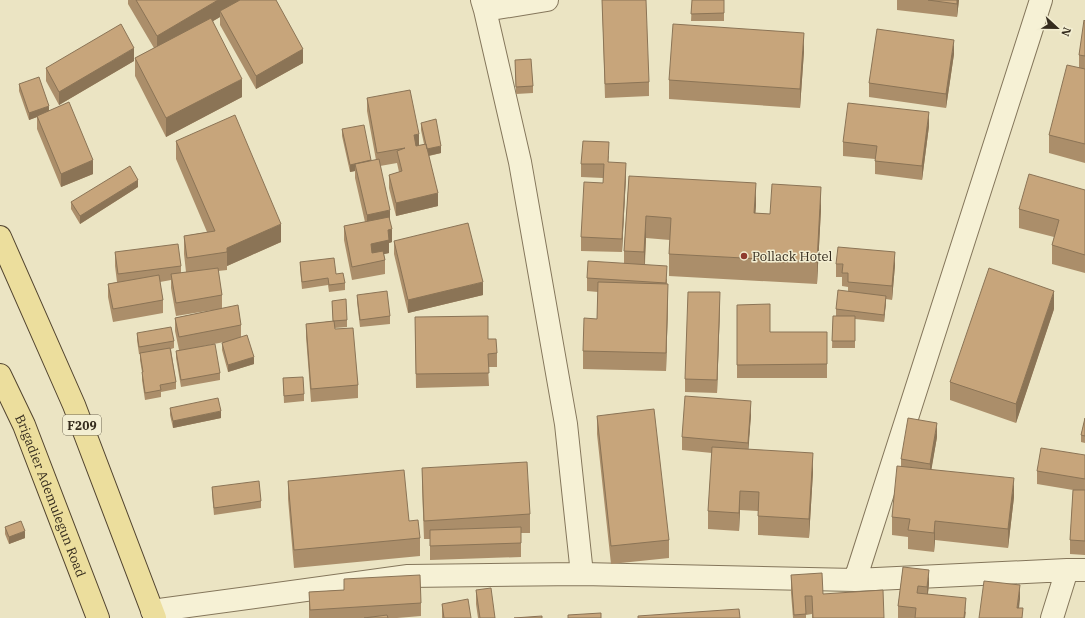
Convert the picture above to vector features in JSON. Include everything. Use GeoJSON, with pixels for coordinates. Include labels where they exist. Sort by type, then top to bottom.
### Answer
{"type":"FeatureCollection","features":[{"type":"Feature","properties":{"kind":"main road","name":"F209"},"geometry":{"type":"LineString","coordinates":[[0,237],[74,405],[154,614]]}},
{"type":"Feature","properties":{"kind":"main road","name":"Brigadier Ademulegun Road"},"geometry":{"type":"LineString","coordinates":[[0,375],[24,425],[98,618]]}},
{"type":"Feature","properties":{"kind":"street"},"geometry":{"type":"LineString","coordinates":[[548,0],[483,5],[520,162],[565,416],[582,574]]}},
{"type":"Feature","properties":{"kind":"street"},"geometry":{"type":"LineString","coordinates":[[854,580],[1041,0]]}},
{"type":"Feature","properties":{"kind":"street"},"geometry":{"type":"LineString","coordinates":[[154,614],[408,576],[582,574],[854,580],[1076,570],[1052,618]]}},
{"type":"Feature","properties":{"kind":"building"},"geometry":{"type":"Polygon","coordinates":[[[136,0],[218,0],[157,36],[136,0]]]}},
{"type":"Feature","properties":{"kind":"building"},"geometry":{"type":"Polygon","coordinates":[[[240,0],[276,0],[303,49],[256,76],[220,11],[240,0]]]}},
{"type":"Feature","properties":{"kind":"building"},"geometry":{"type":"Polygon","coordinates":[[[602,0],[646,0],[649,82],[605,84],[602,0]]]}},
{"type":"Feature","properties":{"kind":"building"},"geometry":{"type":"Polygon","coordinates":[[[692,0],[724,0],[724,13],[691,14],[692,0]]]}},
{"type":"Feature","properties":{"kind":"building"},"geometry":{"type":"Polygon","coordinates":[[[928,0],[957,0],[957,4],[928,0]]]}},
{"type":"Feature","properties":{"kind":"building"},"geometry":{"type":"Polygon","coordinates":[[[211,18],[242,79],[166,118],[135,58],[211,18]]]}},
{"type":"Feature","properties":{"kind":"building"},"geometry":{"type":"Polygon","coordinates":[[[1084,20],[1085,21],[1085,56],[1079,55],[1084,20]]]}},
{"type":"Feature","properties":{"kind":"building"},"geometry":{"type":"Polygon","coordinates":[[[121,24],[134,48],[59,92],[46,68],[121,24]]]}},
{"type":"Feature","properties":{"kind":"building"},"geometry":{"type":"Polygon","coordinates":[[[673,24],[804,33],[800,89],[669,80],[673,24]]]}},
{"type":"Feature","properties":{"kind":"building"},"geometry":{"type":"Polygon","coordinates":[[[877,29],[954,40],[946,94],[869,83],[877,29]]]}},
{"type":"Feature","properties":{"kind":"building"},"geometry":{"type":"Polygon","coordinates":[[[531,59],[533,86],[516,87],[515,60],[531,59]]]}},
{"type":"Feature","properties":{"kind":"building"},"geometry":{"type":"Polygon","coordinates":[[[1067,65],[1085,69],[1085,144],[1049,135],[1067,65]]]}},
{"type":"Feature","properties":{"kind":"building"},"geometry":{"type":"Polygon","coordinates":[[[39,77],[49,106],[29,113],[19,84],[39,77]]]}},
{"type":"Feature","properties":{"kind":"building"},"geometry":{"type":"Polygon","coordinates":[[[410,90],[419,134],[414,135],[416,146],[426,144],[438,193],[396,203],[389,175],[402,171],[397,151],[405,148],[377,153],[367,98],[410,90]]]}},
{"type":"Feature","properties":{"kind":"building"},"geometry":{"type":"Polygon","coordinates":[[[69,102],[93,160],[61,174],[37,116],[69,102]]]}},
{"type":"Feature","properties":{"kind":"building"},"geometry":{"type":"Polygon","coordinates":[[[848,103],[929,112],[922,166],[875,161],[877,146],[843,142],[848,103]]]}},
{"type":"Feature","properties":{"kind":"building"},"geometry":{"type":"Polygon","coordinates":[[[235,115],[281,224],[227,248],[227,252],[187,258],[184,236],[215,231],[176,141],[235,115]]]}},
{"type":"Feature","properties":{"kind":"building"},"geometry":{"type":"Polygon","coordinates":[[[436,119],[441,146],[427,149],[421,123],[436,119]]]}},
{"type":"Feature","properties":{"kind":"building"},"geometry":{"type":"Polygon","coordinates":[[[364,125],[371,160],[350,165],[342,129],[364,125]]]}},
{"type":"Feature","properties":{"kind":"building"},"geometry":{"type":"Polygon","coordinates":[[[583,141],[609,142],[608,162],[626,163],[622,239],[581,237],[584,182],[603,183],[604,164],[581,164],[583,141]]]}},
{"type":"Feature","properties":{"kind":"building"},"geometry":{"type":"Polygon","coordinates":[[[379,159],[390,210],[367,215],[355,164],[379,159]]]}},
{"type":"Feature","properties":{"kind":"building"},"geometry":{"type":"Polygon","coordinates":[[[130,166],[138,180],[80,216],[71,202],[130,166]]]}},
{"type":"Feature","properties":{"kind":"building"},"geometry":{"type":"Polygon","coordinates":[[[1029,174],[1085,190],[1085,255],[1052,245],[1059,220],[1019,209],[1029,174]]]}},
{"type":"Feature","properties":{"kind":"building","name":"Pollack Hotel"},"geometry":{"type":"Polygon","coordinates":[[[629,176],[756,183],[754,213],[770,214],[772,184],[821,187],[817,262],[669,254],[671,218],[646,216],[644,252],[624,251],[629,176]]]}},
{"type":"Feature","properties":{"kind":"building"},"geometry":{"type":"Polygon","coordinates":[[[389,217],[392,229],[388,230],[389,240],[371,244],[372,253],[383,251],[385,260],[352,267],[344,226],[389,217]]]}},
{"type":"Feature","properties":{"kind":"building"},"geometry":{"type":"Polygon","coordinates":[[[468,223],[483,282],[408,300],[394,241],[468,223]]]}},
{"type":"Feature","properties":{"kind":"building"},"geometry":{"type":"Polygon","coordinates":[[[178,244],[181,266],[118,274],[115,252],[178,244]]]}},
{"type":"Feature","properties":{"kind":"building"},"geometry":{"type":"Polygon","coordinates":[[[838,247],[895,252],[892,286],[848,282],[848,273],[842,273],[843,264],[836,264],[838,247]]]}},
{"type":"Feature","properties":{"kind":"building"},"geometry":{"type":"Polygon","coordinates":[[[334,258],[336,274],[343,273],[345,283],[329,285],[328,278],[302,282],[300,262],[334,258]]]}},
{"type":"Feature","properties":{"kind":"building"},"geometry":{"type":"Polygon","coordinates":[[[588,261],[667,266],[666,283],[587,278],[588,261]]]}},
{"type":"Feature","properties":{"kind":"building"},"geometry":{"type":"Polygon","coordinates":[[[218,268],[222,295],[176,303],[171,274],[218,268]]]}},
{"type":"Feature","properties":{"kind":"building"},"geometry":{"type":"Polygon","coordinates":[[[989,268],[1054,291],[1016,404],[950,382],[989,268]]]}},
{"type":"Feature","properties":{"kind":"building"},"geometry":{"type":"Polygon","coordinates":[[[159,275],[163,300],[113,309],[108,284],[159,275]]]}},
{"type":"Feature","properties":{"kind":"building"},"geometry":{"type":"Polygon","coordinates":[[[598,282],[668,284],[666,353],[583,351],[584,318],[597,319],[598,282]]]}},
{"type":"Feature","properties":{"kind":"building"},"geometry":{"type":"Polygon","coordinates":[[[838,290],[886,296],[884,315],[836,309],[838,290]]]}},
{"type":"Feature","properties":{"kind":"building"},"geometry":{"type":"Polygon","coordinates":[[[387,291],[390,316],[360,320],[357,295],[387,291]]]}},
{"type":"Feature","properties":{"kind":"building"},"geometry":{"type":"Polygon","coordinates":[[[688,292],[720,292],[717,380],[685,379],[688,292]]]}},
{"type":"Feature","properties":{"kind":"building"},"geometry":{"type":"Polygon","coordinates":[[[346,299],[347,320],[333,321],[332,301],[346,299]]]}},
{"type":"Feature","properties":{"kind":"building"},"geometry":{"type":"Polygon","coordinates":[[[770,304],[770,332],[827,332],[827,364],[737,365],[737,305],[770,304]]]}},
{"type":"Feature","properties":{"kind":"building"},"geometry":{"type":"Polygon","coordinates":[[[238,305],[241,325],[179,337],[175,318],[238,305]]]}},
{"type":"Feature","properties":{"kind":"building"},"geometry":{"type":"Polygon","coordinates":[[[488,316],[488,339],[496,339],[497,353],[488,354],[489,373],[416,374],[415,317],[488,316]]]}},
{"type":"Feature","properties":{"kind":"building"},"geometry":{"type":"Polygon","coordinates":[[[833,316],[855,316],[855,341],[832,341],[833,316]]]}},
{"type":"Feature","properties":{"kind":"building"},"geometry":{"type":"Polygon","coordinates":[[[334,321],[335,329],[353,328],[358,385],[311,389],[306,324],[334,321]]]}},
{"type":"Feature","properties":{"kind":"building"},"geometry":{"type":"Polygon","coordinates":[[[171,327],[174,341],[139,347],[137,333],[171,327]]]}},
{"type":"Feature","properties":{"kind":"building"},"geometry":{"type":"Polygon","coordinates":[[[247,335],[254,357],[228,365],[222,343],[247,335]]]}},
{"type":"Feature","properties":{"kind":"building"},"geometry":{"type":"Polygon","coordinates":[[[215,344],[220,373],[181,380],[176,351],[215,344]]]}},
{"type":"Feature","properties":{"kind":"building"},"geometry":{"type":"Polygon","coordinates":[[[170,348],[176,382],[160,385],[161,390],[145,393],[140,353],[170,348]]]}},
{"type":"Feature","properties":{"kind":"building"},"geometry":{"type":"Polygon","coordinates":[[[303,377],[304,394],[284,396],[283,378],[303,377]]]}},
{"type":"Feature","properties":{"kind":"building"},"geometry":{"type":"Polygon","coordinates":[[[685,396],[751,401],[748,443],[682,437],[685,396]]]}},
{"type":"Feature","properties":{"kind":"building"},"geometry":{"type":"Polygon","coordinates":[[[218,398],[221,411],[173,421],[170,408],[218,398]]]}},
{"type":"Feature","properties":{"kind":"building"},"geometry":{"type":"Polygon","coordinates":[[[654,409],[669,540],[611,546],[597,416],[654,409]]]}},
{"type":"Feature","properties":{"kind":"building"},"geometry":{"type":"Polygon","coordinates":[[[908,418],[937,423],[930,464],[901,459],[908,418]]]}},
{"type":"Feature","properties":{"kind":"building"},"geometry":{"type":"Polygon","coordinates":[[[1085,418],[1085,436],[1081,435],[1085,418]]]}},
{"type":"Feature","properties":{"kind":"building"},"geometry":{"type":"Polygon","coordinates":[[[712,447],[813,453],[809,519],[758,516],[759,492],[740,491],[739,513],[708,511],[712,447]]]}},
{"type":"Feature","properties":{"kind":"building"},"geometry":{"type":"Polygon","coordinates":[[[1041,448],[1085,455],[1085,479],[1037,471],[1041,448]]]}},
{"type":"Feature","properties":{"kind":"building"},"geometry":{"type":"Polygon","coordinates":[[[527,462],[530,514],[424,521],[422,468],[527,462]]]}},
{"type":"Feature","properties":{"kind":"building"},"geometry":{"type":"Polygon","coordinates":[[[897,466],[1014,478],[1008,529],[935,521],[934,533],[908,530],[910,519],[892,517],[897,466]]]}},
{"type":"Feature","properties":{"kind":"building"},"geometry":{"type":"Polygon","coordinates":[[[404,470],[409,521],[418,520],[420,538],[294,550],[288,481],[404,470]]]}},
{"type":"Feature","properties":{"kind":"building"},"geometry":{"type":"Polygon","coordinates":[[[259,481],[261,501],[214,508],[212,487],[259,481]]]}},
{"type":"Feature","properties":{"kind":"building"},"geometry":{"type":"Polygon","coordinates":[[[1073,490],[1085,490],[1085,541],[1070,540],[1073,490]]]}},
{"type":"Feature","properties":{"kind":"building"},"geometry":{"type":"Polygon","coordinates":[[[21,521],[25,531],[9,537],[5,527],[21,521]]]}},
{"type":"Feature","properties":{"kind":"building"},"geometry":{"type":"Polygon","coordinates":[[[521,527],[521,543],[430,546],[430,530],[521,527]]]}},
{"type":"Feature","properties":{"kind":"building"},"geometry":{"type":"Polygon","coordinates":[[[903,567],[929,570],[927,587],[918,586],[917,593],[966,598],[964,618],[915,618],[916,608],[898,606],[903,567]]]}},
{"type":"Feature","properties":{"kind":"building"},"geometry":{"type":"Polygon","coordinates":[[[822,573],[823,594],[883,590],[884,618],[813,618],[812,596],[805,596],[806,614],[794,615],[791,575],[822,573]]]}},
{"type":"Feature","properties":{"kind":"building"},"geometry":{"type":"Polygon","coordinates":[[[420,575],[421,603],[310,610],[309,592],[344,590],[344,579],[420,575]]]}},
{"type":"Feature","properties":{"kind":"building"},"geometry":{"type":"Polygon","coordinates":[[[984,581],[1020,585],[1017,608],[1023,608],[1022,618],[979,618],[984,581]]]}},
{"type":"Feature","properties":{"kind":"building"},"geometry":{"type":"Polygon","coordinates":[[[491,588],[495,618],[480,618],[476,590],[491,588]]]}},
{"type":"Feature","properties":{"kind":"building"},"geometry":{"type":"Polygon","coordinates":[[[468,599],[471,618],[444,618],[442,604],[468,599]]]}},
{"type":"Feature","properties":{"kind":"building"},"geometry":{"type":"Polygon","coordinates":[[[739,609],[740,618],[638,618],[638,616],[739,609]]]}},
{"type":"Feature","properties":{"kind":"building"},"geometry":{"type":"Polygon","coordinates":[[[601,613],[601,618],[568,618],[568,615],[601,613]]]}},
{"type":"Feature","properties":{"kind":"building"},"geometry":{"type":"Polygon","coordinates":[[[387,615],[388,618],[364,618],[387,615]]]}},
{"type":"Feature","properties":{"kind":"building"},"geometry":{"type":"Polygon","coordinates":[[[542,616],[542,618],[514,618],[542,616]]]}},
{"type":"Feature","properties":{"kind":"place","name":"Pollack Hotel"},"geometry":{"type":"Point","coordinates":[744,256]}}]}
